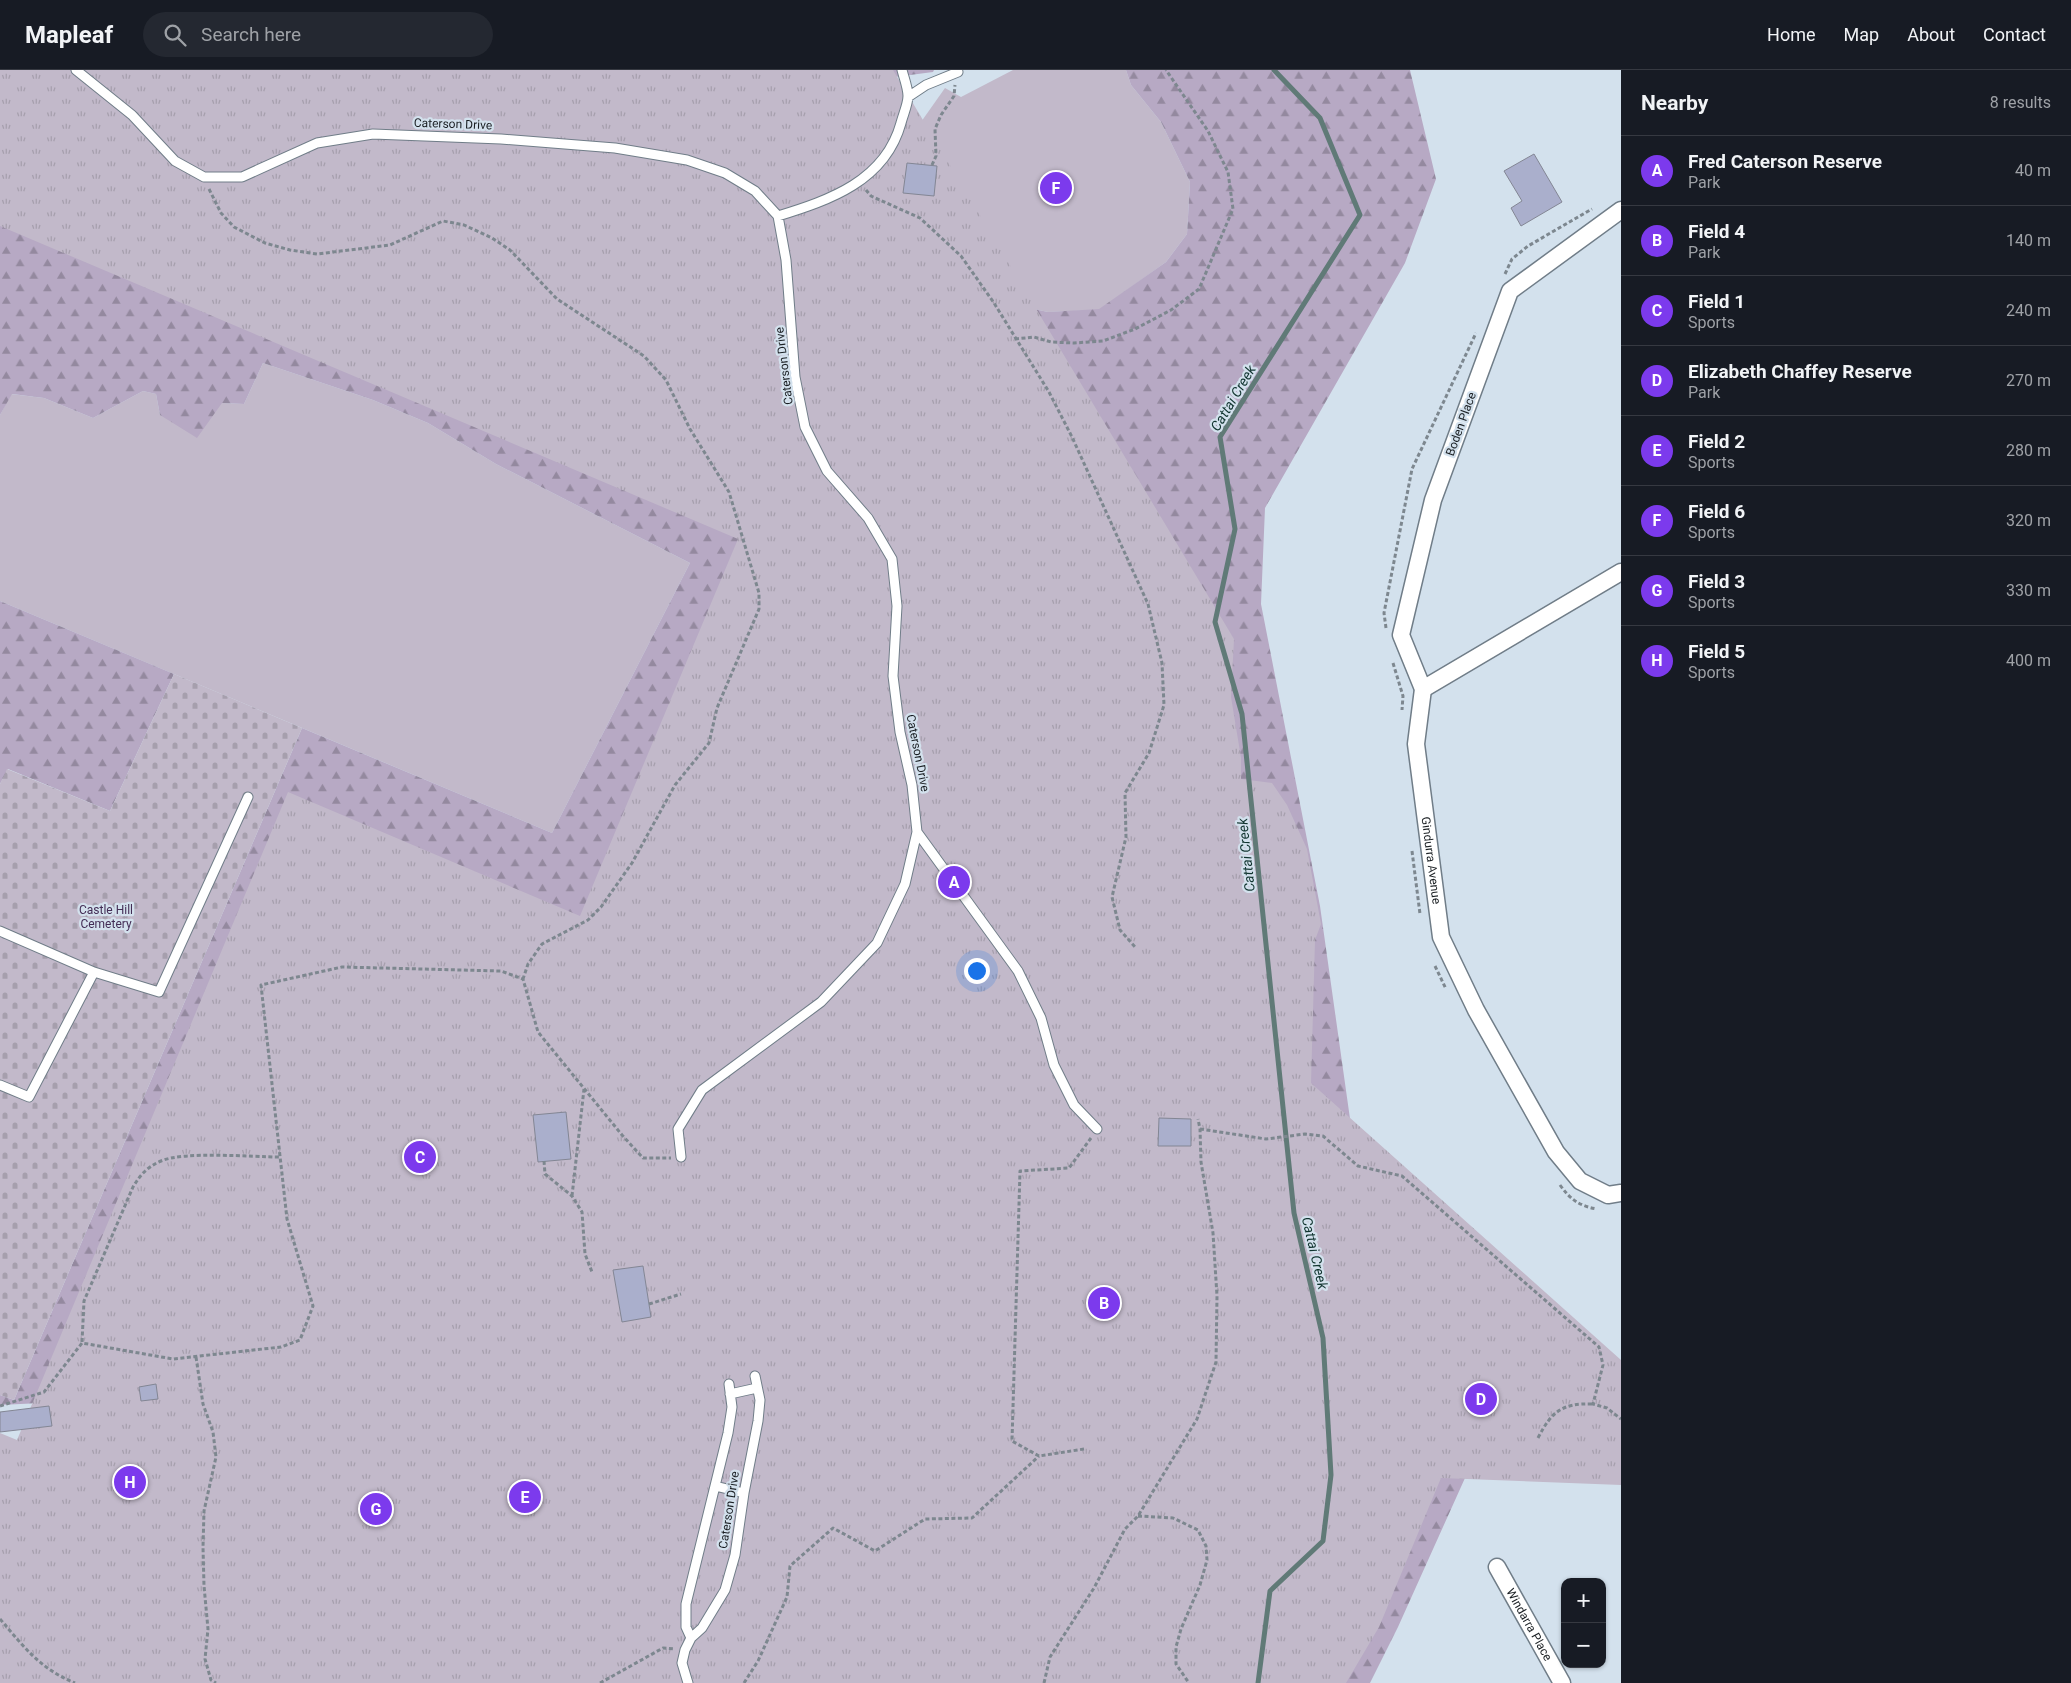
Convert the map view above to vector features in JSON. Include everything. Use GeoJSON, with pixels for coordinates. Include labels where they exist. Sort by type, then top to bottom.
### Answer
{"type":"FeatureCollection","features":[{"type":"Feature","properties":{"kind":"street","name":"Boden Place"},"geometry":{"type":"LineString","coordinates":[[1423,689],[1401,635],[1433,500],[1510,291],[1621,210]]}},
{"type":"Feature","properties":{"kind":"street"},"geometry":{"type":"LineString","coordinates":[[1423,689],[1621,572]]}},
{"type":"Feature","properties":{"kind":"street","name":"Gindurra Avenue"},"geometry":{"type":"LineString","coordinates":[[1423,689],[1416,744],[1441,937],[1476,1010],[1556,1152],[1580,1180],[1608,1195],[1621,1193]]}},
{"type":"Feature","properties":{"kind":"street","name":"Windarra Place"},"geometry":{"type":"LineString","coordinates":[[1497,1567],[1562,1683]]}},
{"type":"Feature","properties":{"kind":"lane","name":"Caterson Drive"},"geometry":{"type":"LineString","coordinates":[[76,70],[132,115],[175,161],[204,177],[242,177],[317,143],[373,134],[501,139],[615,148],[687,160],[725,172],[755,191],[778,216],[786,260],[795,378],[805,427],[827,470],[868,518],[892,559],[897,606],[893,676],[900,732],[912,785],[917,832],[906,884],[877,943],[821,1002],[702,1090],[678,1129],[681,1157]]}},
{"type":"Feature","properties":{"kind":"lane"},"geometry":{"type":"LineString","coordinates":[[778,216],[812,206],[859,182],[884,160],[899,131],[908,97],[902,70]]}},
{"type":"Feature","properties":{"kind":"lane"},"geometry":{"type":"LineString","coordinates":[[908,97],[926,85],[958,72]]}},
{"type":"Feature","properties":{"kind":"lane"},"geometry":{"type":"LineString","coordinates":[[0,931],[94,972],[159,992],[248,797]]}},
{"type":"Feature","properties":{"kind":"lane"},"geometry":{"type":"LineString","coordinates":[[917,832],[1018,971],[1041,1018],[1054,1065],[1074,1105],[1097,1129]]}},
{"type":"Feature","properties":{"kind":"lane"},"geometry":{"type":"LineString","coordinates":[[0,1085],[29,1097],[94,972]]}},
{"type":"Feature","properties":{"kind":"lane","name":"Caterson Drive"},"geometry":{"type":"LineString","coordinates":[[688,1683],[682,1663],[685,1650],[691,1638],[702,1628],[726,1590],[735,1555],[758,1421],[760,1400],[755,1376]]}},
{"type":"Feature","properties":{"kind":"lane","name":"Caterson Drive"},"geometry":{"type":"LineString","coordinates":[[691,1638],[686,1627],[686,1604],[731,1417],[730,1389],[757,1388]]}},
{"type":"Feature","properties":{"kind":"lane"},"geometry":{"type":"LineString","coordinates":[[715,1486],[744,1494]]}},
{"type":"Feature","properties":{"kind":"path"},"geometry":{"type":"LineString","coordinates":[[1015,339],[1034,337],[1051,342],[1074,343],[1103,341],[1135,329],[1171,310],[1199,289],[1233,209],[1228,172],[1208,130],[1166,70]]}},
{"type":"Feature","properties":{"kind":"path"},"geometry":{"type":"LineString","coordinates":[[932,165],[936,156],[936,129],[941,114],[954,96],[958,72]]}},
{"type":"Feature","properties":{"kind":"path"},"geometry":{"type":"LineString","coordinates":[[204,177],[221,213],[234,227],[265,243],[290,250],[317,254],[390,245],[443,221],[464,224],[492,238],[510,250],[557,299],[644,356],[666,380],[690,429],[729,492],[759,593],[759,609],[717,708],[709,743],[676,785],[632,863],[601,907],[588,920],[542,944],[528,964],[523,979],[538,1032],[622,1135],[643,1158],[681,1157]]}},
{"type":"Feature","properties":{"kind":"path"},"geometry":{"type":"LineString","coordinates":[[859,182],[871,196],[920,218],[961,256],[994,303],[1049,392],[1148,604],[1162,664],[1164,705],[1149,754],[1125,794],[1126,837],[1112,897],[1120,930],[1136,948]]}},
{"type":"Feature","properties":{"kind":"path"},"geometry":{"type":"LineString","coordinates":[[82,1343],[173,1359],[281,1347],[300,1340],[313,1306],[287,1219],[261,985],[342,967],[500,971],[523,979]]}},
{"type":"Feature","properties":{"kind":"path"},"geometry":{"type":"LineString","coordinates":[[572,1196],[584,1089]]}},
{"type":"Feature","properties":{"kind":"path"},"geometry":{"type":"LineString","coordinates":[[1044,1683],[1050,1657],[1094,1588],[1125,1529],[1138,1516],[1197,1419],[1216,1362],[1217,1296],[1213,1233],[1201,1162],[1198,1119]]}},
{"type":"Feature","properties":{"kind":"path"},"geometry":{"type":"LineString","coordinates":[[1039,1456],[1012,1441],[1020,1171],[1069,1168],[1097,1129]]}},
{"type":"Feature","properties":{"kind":"path"},"geometry":{"type":"LineString","coordinates":[[1200,1129],[1266,1140],[1305,1134],[1324,1136],[1358,1166],[1402,1176],[1599,1347],[1603,1365],[1594,1404]]}},
{"type":"Feature","properties":{"kind":"path"},"geometry":{"type":"LineString","coordinates":[[0,1406],[44,1392],[82,1343],[84,1301],[133,1187],[143,1172],[162,1160],[188,1156],[280,1157]]}},
{"type":"Feature","properties":{"kind":"path"},"geometry":{"type":"LineString","coordinates":[[544,1161],[545,1174],[572,1196],[582,1212],[585,1254],[592,1272]]}},
{"type":"Feature","properties":{"kind":"path"},"geometry":{"type":"LineString","coordinates":[[649,1304],[681,1294]]}},
{"type":"Feature","properties":{"kind":"path"},"geometry":{"type":"LineString","coordinates":[[196,1357],[203,1404],[213,1432],[216,1457],[204,1510],[203,1547],[208,1629],[205,1658],[211,1680],[216,1683]]}},
{"type":"Feature","properties":{"kind":"path"},"geometry":{"type":"LineString","coordinates":[[1538,1438],[1548,1418],[1560,1409],[1579,1404],[1594,1404],[1607,1408],[1621,1419]]}},
{"type":"Feature","properties":{"kind":"path"},"geometry":{"type":"LineString","coordinates":[[744,1683],[758,1660],[787,1597],[790,1566],[833,1528],[875,1551],[925,1519],[972,1518],[1039,1456],[1084,1449]]}},
{"type":"Feature","properties":{"kind":"path"},"geometry":{"type":"LineString","coordinates":[[1138,1516],[1173,1518],[1198,1530],[1206,1546],[1207,1560],[1200,1585],[1180,1628],[1176,1648],[1176,1664],[1189,1683]]}},
{"type":"Feature","properties":{"kind":"path"},"geometry":{"type":"LineString","coordinates":[[0,1619],[35,1660],[56,1675],[75,1683]]}},
{"type":"Feature","properties":{"kind":"path"},"geometry":{"type":"LineString","coordinates":[[600,1683],[663,1648],[685,1650]]}},
{"type":"Feature","properties":{"kind":"green space"},"geometry":{"type":"Polygon","coordinates":[[[0,70],[934,70],[933,72],[887,78],[1006,303],[1048,312],[1099,309],[1166,262],[1187,234],[1190,182],[1161,122],[1131,85],[1126,70],[1410,70],[1436,179],[1405,263],[1265,508],[1261,604],[1320,906],[1353,1140],[1483,1438],[1398,1627],[1370,1683],[852,1683],[41,1403],[0,1405],[0,1395],[14,1400],[302,728],[552,833],[690,563],[496,464],[428,423],[373,400],[263,363],[244,404],[222,403],[197,438],[160,415],[156,394],[143,391],[93,418],[44,398],[12,394],[0,415],[0,70]]]}},
{"type":"Feature","properties":{"kind":"green space"},"geometry":{"type":"Polygon","coordinates":[[[0,70],[893,70],[1234,639],[1231,697],[1241,758],[1241,779],[1272,783],[1287,805],[1307,849],[1321,924],[1315,940],[1311,1083],[1621,1360],[1621,1485],[1441,1478],[1379,1627],[1346,1683],[0,1683],[0,1433],[17,1440],[288,792],[580,916],[738,539],[0,226],[0,70]]]}},
{"type":"Feature","properties":{"kind":"green space"},"geometry":{"type":"Polygon","coordinates":[[[1013,70],[1126,70],[1131,85],[1161,122],[1190,182],[1187,234],[1166,262],[1099,310],[1048,312],[1006,303],[921,122],[945,88],[961,97],[1013,70]]]}},
{"type":"Feature","properties":{"kind":"green space"},"geometry":{"type":"Polygon","coordinates":[[[263,363],[373,400],[428,423],[496,464],[690,563],[552,833],[0,601],[0,415],[11,394],[44,398],[93,418],[143,391],[156,394],[160,415],[222,403],[244,404],[263,363]]]}},
{"type":"Feature","properties":{"kind":"green space"},"geometry":{"type":"Polygon","coordinates":[[[0,601],[174,674],[110,811],[8,769],[0,784],[0,601]]]}},
{"type":"Feature","properties":{"kind":"green space","name":"Castle Hill Cemetery"},"geometry":{"type":"Polygon","coordinates":[[[174,674],[302,728],[14,1400],[0,1395],[0,784],[7,769],[110,811],[174,674]]]}},
{"type":"Feature","properties":{"kind":"building"},"geometry":{"type":"Polygon","coordinates":[[[1534,154],[1562,202],[1521,226],[1511,208],[1522,201],[1504,171],[1534,154]]]}},
{"type":"Feature","properties":{"kind":"building"},"geometry":{"type":"Polygon","coordinates":[[[907,163],[937,166],[934,196],[903,193],[907,163]]]}},
{"type":"Feature","properties":{"kind":"building"},"geometry":{"type":"Polygon","coordinates":[[[566,1112],[571,1159],[538,1162],[533,1115],[566,1112]]]}},
{"type":"Feature","properties":{"kind":"building"},"geometry":{"type":"Polygon","coordinates":[[[1159,1118],[1191,1119],[1191,1146],[1158,1146],[1159,1118]]]}},
{"type":"Feature","properties":{"kind":"building"},"geometry":{"type":"Polygon","coordinates":[[[643,1266],[651,1317],[622,1322],[613,1270],[643,1266]]]}},
{"type":"Feature","properties":{"kind":"building"},"geometry":{"type":"Polygon","coordinates":[[[156,1384],[158,1399],[141,1401],[139,1387],[156,1384]]]}},
{"type":"Feature","properties":{"kind":"building"},"geometry":{"type":"Polygon","coordinates":[[[49,1406],[52,1426],[0,1432],[0,1412],[49,1406]]]}},
{"type":"Feature","properties":{"kind":"waterway","name":"Cattai Creek"},"geometry":{"type":"LineString","coordinates":[[1258,1683],[1270,1591],[1323,1541],[1331,1475],[1323,1338],[1294,1213],[1242,714],[1215,622],[1235,529],[1220,437],[1360,215],[1320,118],[1274,70]]}},
{"type":"Feature","properties":{"kind":"place","name":"Field 6"},"geometry":{"type":"Point","coordinates":[1056,188]}},
{"type":"Feature","properties":{"kind":"place","name":"Fred Caterson Reserve"},"geometry":{"type":"Point","coordinates":[954,882]}},
{"type":"Feature","properties":{"kind":"place","name":"Field 1"},"geometry":{"type":"Point","coordinates":[420,1157]}},
{"type":"Feature","properties":{"kind":"place","name":"Field 4"},"geometry":{"type":"Point","coordinates":[1104,1303]}},
{"type":"Feature","properties":{"kind":"place","name":"Elizabeth Chaffey Reserve"},"geometry":{"type":"Point","coordinates":[1481,1399]}},
{"type":"Feature","properties":{"kind":"place","name":"Field 5"},"geometry":{"type":"Point","coordinates":[130,1482]}},
{"type":"Feature","properties":{"kind":"place","name":"Field 2"},"geometry":{"type":"Point","coordinates":[525,1497]}},
{"type":"Feature","properties":{"kind":"place","name":"Field 3"},"geometry":{"type":"Point","coordinates":[376,1509]}}]}
